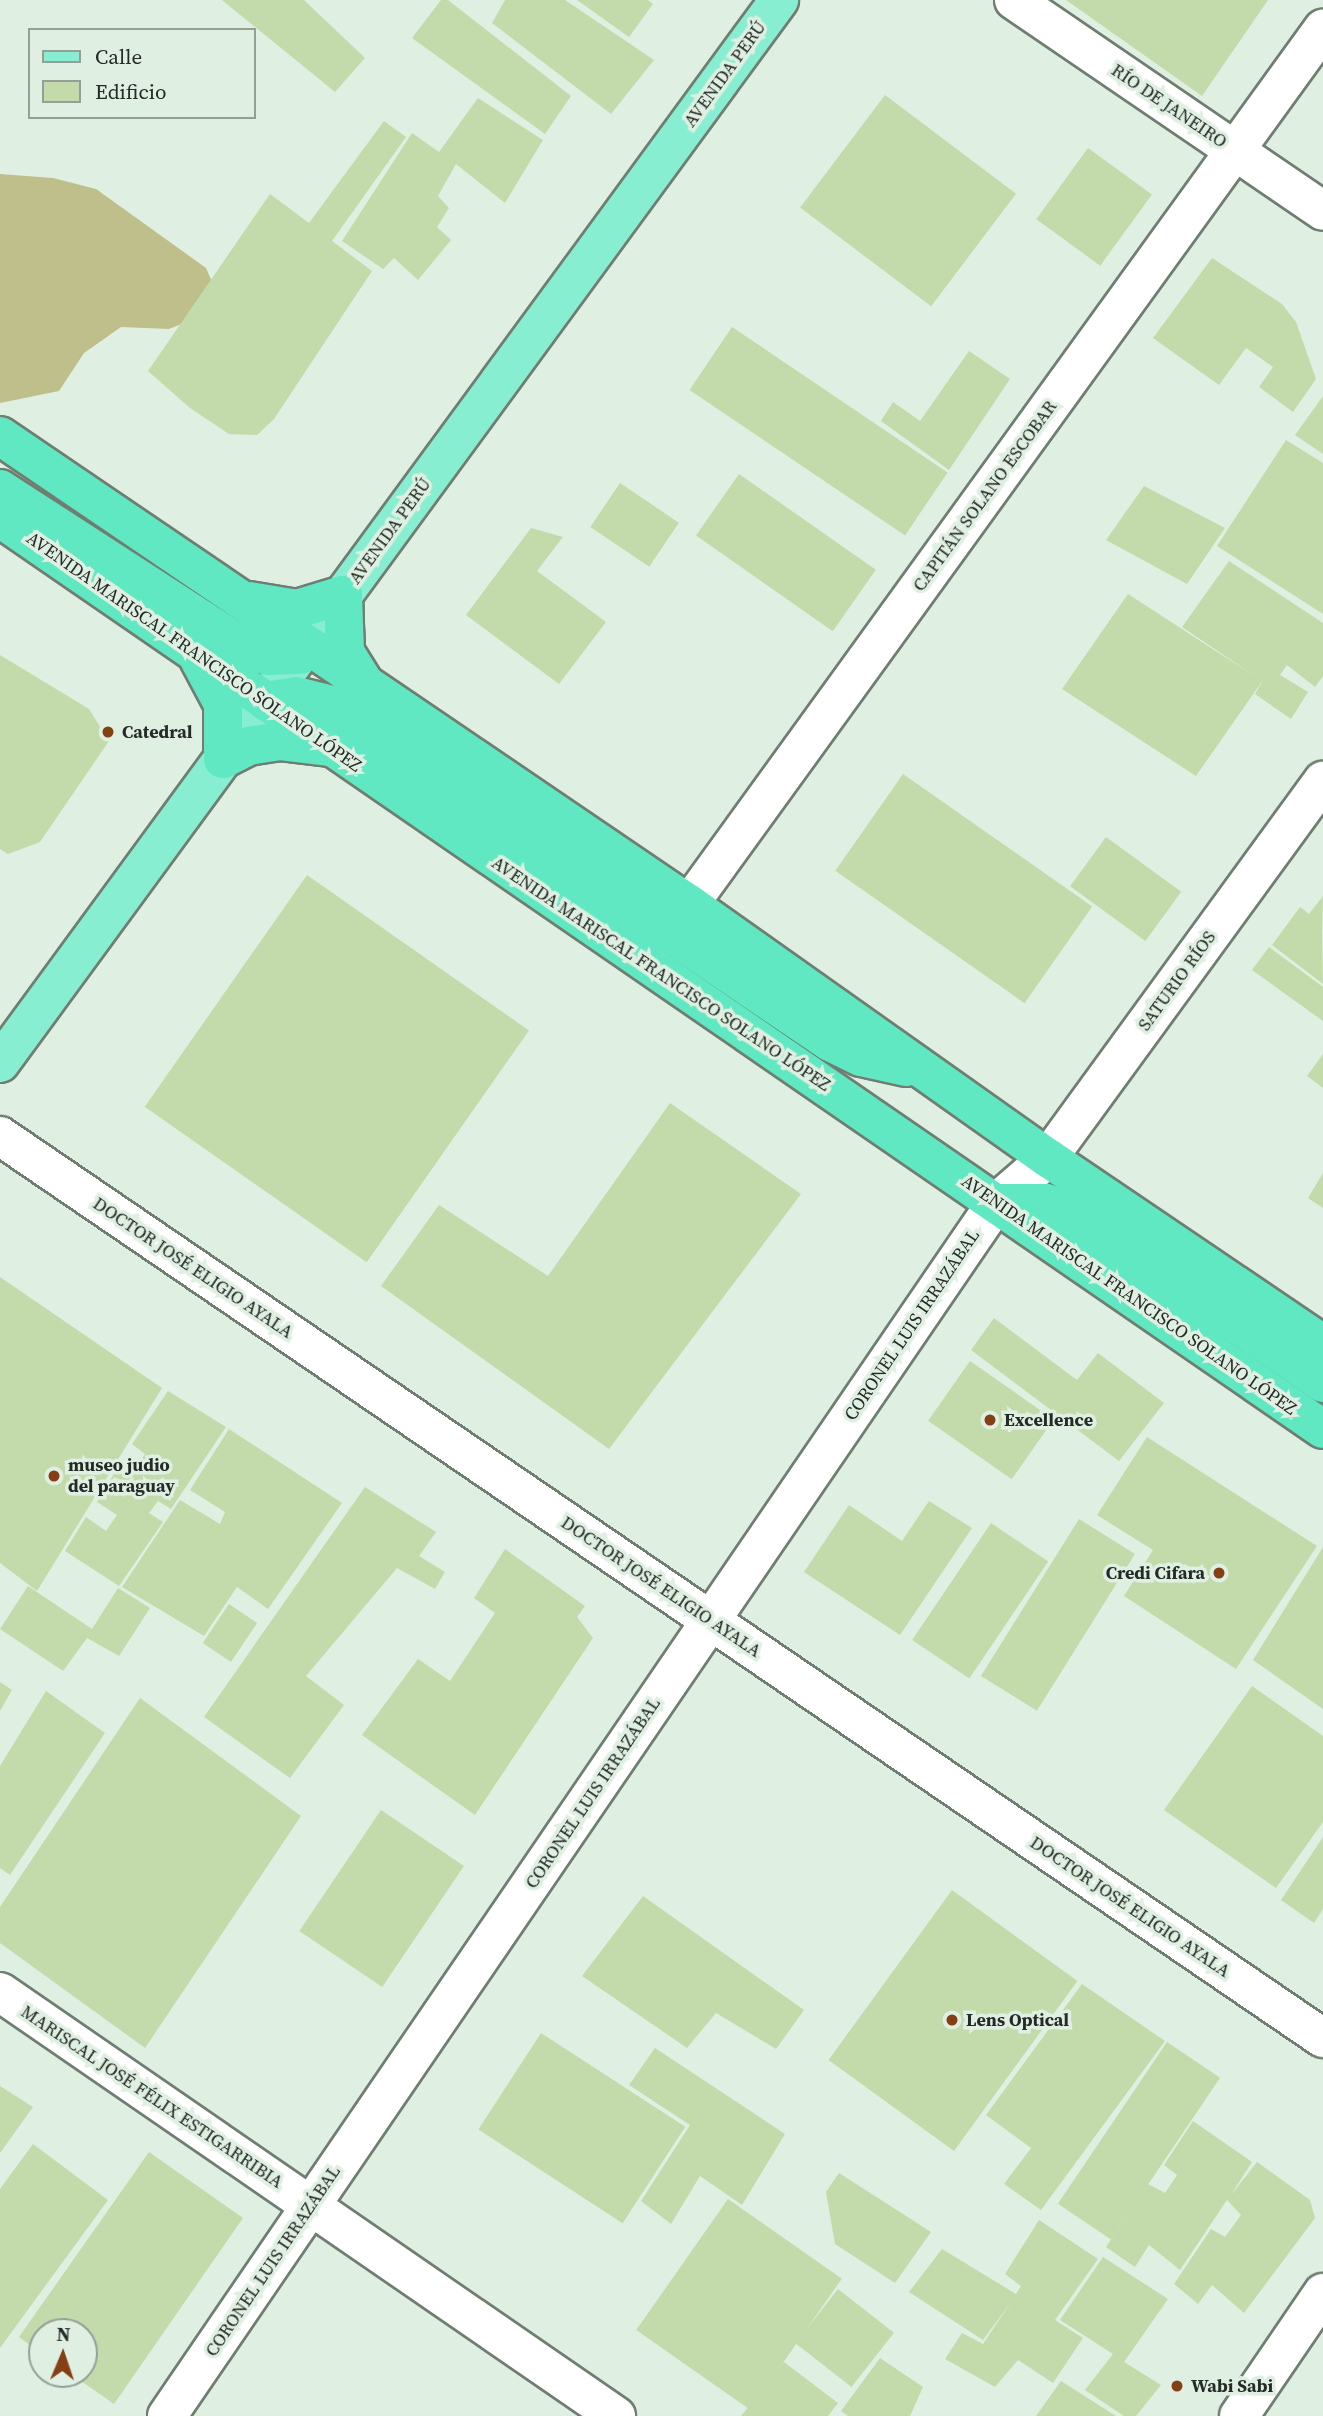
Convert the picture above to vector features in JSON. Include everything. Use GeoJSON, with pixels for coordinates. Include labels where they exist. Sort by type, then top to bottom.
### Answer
{"type":"FeatureCollection","features":[{"type":"Feature","properties":{"kind":"highway"},"geometry":{"type":"LineString","coordinates":[[0,436],[230,594],[302,650],[367,687],[679,919],[830,1042],[861,1057],[898,1064],[946,1085],[1037,1168],[1323,1344]]}},
{"type":"Feature","properties":{"kind":"highway"},"geometry":{"type":"LineString","coordinates":[[0,489],[246,648],[268,656],[302,650]]}},
{"type":"Feature","properties":{"kind":"highway","name":"AVENIDA MARISCAL FRANCISCO SOLANO LÓPEZ"},"geometry":{"type":"LineString","coordinates":[[0,518],[1323,1429]]}},
{"type":"Feature","properties":{"kind":"highway"},"geometry":{"type":"LineString","coordinates":[[230,594],[270,608],[297,609],[343,595],[345,652],[367,687]]}},
{"type":"Feature","properties":{"kind":"highway"},"geometry":{"type":"LineString","coordinates":[[187,647],[206,666],[223,704],[223,759],[248,746],[279,741],[333,747]]}},
{"type":"Feature","properties":{"kind":"highway"},"geometry":{"type":"LineString","coordinates":[[265,701],[296,696],[332,705],[679,919]]}},
{"type":"Feature","properties":{"kind":"highway"},"geometry":{"type":"LineString","coordinates":[[996,1203],[1046,1203],[1077,1215],[1323,1383]]}},
{"type":"Feature","properties":{"kind":"main road","name":"AVENIDA PERÚ"},"geometry":{"type":"LineString","coordinates":[[0,1063],[779,0]]}},
{"type":"Feature","properties":{"kind":"street","name":"RÍO DE JANEIRO"},"geometry":{"type":"LineString","coordinates":[[1014,0],[1323,211]]}},
{"type":"Feature","properties":{"kind":"street","name":"CAPITÁN SOLANO ESCOBAR"},"geometry":{"type":"LineString","coordinates":[[646,963],[1323,29]]}},
{"type":"Feature","properties":{"kind":"street","name":"SATURIO RÍOS"},"geometry":{"type":"LineString","coordinates":[[1037,1168],[1323,781]]}},
{"type":"Feature","properties":{"kind":"street","name":"DOCTOR JOSÉ ELIGIO AYALA"},"geometry":{"type":"LineString","coordinates":[[0,1136],[1323,2039]]}},
{"type":"Feature","properties":{"kind":"street","name":"CORONEL LUIS IRRAZÁBAL"},"geometry":{"type":"LineString","coordinates":[[167,2416],[996,1203],[1037,1168]]}},
{"type":"Feature","properties":{"kind":"street","name":"MARISCAL JOSÉ FÉLIX ESTIGARRIBIA"},"geometry":{"type":"LineString","coordinates":[[0,1992],[616,2416]]}},
{"type":"Feature","properties":{"kind":"street"},"geometry":{"type":"LineString","coordinates":[[1239,2416],[1323,2293]]}},
{"type":"Feature","properties":{"kind":"green space"},"geometry":{"type":"Polygon","coordinates":[[[0,174],[53,178],[96,189],[206,268],[223,307],[169,329],[121,327],[84,353],[59,391],[0,403],[0,174]]]}},
{"type":"Feature","properties":{"kind":"building"},"geometry":{"type":"Polygon","coordinates":[[[222,0],[304,0],[365,58],[335,92],[222,0]]]}},
{"type":"Feature","properties":{"kind":"building"},"geometry":{"type":"Polygon","coordinates":[[[441,0],[448,0],[571,96],[545,134],[412,38],[441,0]]]}},
{"type":"Feature","properties":{"kind":"building"},"geometry":{"type":"Polygon","coordinates":[[[505,0],[565,0],[654,60],[611,114],[492,23],[505,0]]]}},
{"type":"Feature","properties":{"kind":"building"},"geometry":{"type":"Polygon","coordinates":[[[577,0],[648,0],[653,4],[629,37],[577,0]]]}},
{"type":"Feature","properties":{"kind":"building"},"geometry":{"type":"Polygon","coordinates":[[[1066,0],[1268,0],[1202,96],[1066,0]]]}},
{"type":"Feature","properties":{"kind":"building"},"geometry":{"type":"Polygon","coordinates":[[[885,95],[1016,194],[931,306],[800,208],[885,95]]]}},
{"type":"Feature","properties":{"kind":"building"},"geometry":{"type":"Polygon","coordinates":[[[478,98],[543,140],[505,203],[456,164],[438,196],[449,208],[437,227],[451,240],[418,280],[394,258],[383,269],[342,241],[412,133],[439,152],[478,98]]]}},
{"type":"Feature","properties":{"kind":"building"},"geometry":{"type":"Polygon","coordinates":[[[384,121],[406,137],[332,241],[372,271],[274,419],[257,435],[229,434],[190,408],[148,371],[270,194],[309,223],[384,121]]]}},
{"type":"Feature","properties":{"kind":"building"},"geometry":{"type":"Polygon","coordinates":[[[1088,148],[1152,194],[1100,266],[1036,219],[1088,148]]]}},
{"type":"Feature","properties":{"kind":"building"},"geometry":{"type":"Polygon","coordinates":[[[1212,258],[1282,304],[1296,322],[1316,379],[1293,412],[1259,387],[1273,367],[1246,348],[1219,385],[1153,338],[1212,258]]]}},
{"type":"Feature","properties":{"kind":"building"},"geometry":{"type":"Polygon","coordinates":[[[732,327],[948,472],[905,535],[690,390],[732,327]]]}},
{"type":"Feature","properties":{"kind":"building"},"geometry":{"type":"Polygon","coordinates":[[[969,351],[1010,379],[949,470],[881,421],[893,402],[920,421],[969,351]]]}},
{"type":"Feature","properties":{"kind":"building"},"geometry":{"type":"Polygon","coordinates":[[[1323,396],[1323,454],[1295,435],[1323,396]]]}},
{"type":"Feature","properties":{"kind":"building"},"geometry":{"type":"Polygon","coordinates":[[[1286,440],[1323,463],[1323,614],[1217,546],[1286,440]]]}},
{"type":"Feature","properties":{"kind":"building"},"geometry":{"type":"Polygon","coordinates":[[[739,474],[876,570],[833,631],[696,535],[739,474]]]}},
{"type":"Feature","properties":{"kind":"building"},"geometry":{"type":"Polygon","coordinates":[[[620,483],[679,523],[649,567],[590,527],[620,483]]]}},
{"type":"Feature","properties":{"kind":"building"},"geometry":{"type":"Polygon","coordinates":[[[1144,486],[1225,528],[1187,584],[1106,540],[1144,486]]]}},
{"type":"Feature","properties":{"kind":"building"},"geometry":{"type":"Polygon","coordinates":[[[531,528],[563,537],[537,571],[606,622],[559,684],[466,615],[531,528]]]}},
{"type":"Feature","properties":{"kind":"building"},"geometry":{"type":"Polygon","coordinates":[[[1229,561],[1323,623],[1323,676],[1315,687],[1287,665],[1280,675],[1308,692],[1291,719],[1255,694],[1263,680],[1196,776],[1062,689],[1128,594],[1256,677],[1182,627],[1229,561]]]}},
{"type":"Feature","properties":{"kind":"building"},"geometry":{"type":"Polygon","coordinates":[[[0,655],[89,709],[109,741],[40,842],[8,854],[0,849],[0,655]]]}},
{"type":"Feature","properties":{"kind":"building"},"geometry":{"type":"Polygon","coordinates":[[[903,774],[1092,906],[1025,1003],[835,871],[903,774]]]}},
{"type":"Feature","properties":{"kind":"building"},"geometry":{"type":"Polygon","coordinates":[[[1106,837],[1181,892],[1145,941],[1070,886],[1106,837]]]}},
{"type":"Feature","properties":{"kind":"building"},"geometry":{"type":"Polygon","coordinates":[[[307,875],[529,1030],[367,1262],[145,1107],[307,875]]]}},
{"type":"Feature","properties":{"kind":"building"},"geometry":{"type":"Polygon","coordinates":[[[1323,896],[1323,984],[1272,945],[1300,907],[1309,914],[1323,896]]]}},
{"type":"Feature","properties":{"kind":"building"},"geometry":{"type":"Polygon","coordinates":[[[1269,947],[1323,987],[1323,1021],[1252,970],[1269,947]]]}},
{"type":"Feature","properties":{"kind":"building"},"geometry":{"type":"Polygon","coordinates":[[[1323,1054],[1323,1088],[1307,1076],[1323,1054]]]}},
{"type":"Feature","properties":{"kind":"building"},"geometry":{"type":"Polygon","coordinates":[[[670,1103],[801,1194],[609,1449],[381,1286],[439,1205],[548,1276],[670,1103]]]}},
{"type":"Feature","properties":{"kind":"building"},"geometry":{"type":"Polygon","coordinates":[[[1323,1173],[1323,1208],[1308,1198],[1323,1173]]]}},
{"type":"Feature","properties":{"kind":"building","name":"museo judio del paraguay"},"geometry":{"type":"Polygon","coordinates":[[[0,1277],[162,1388],[37,1591],[0,1563],[0,1277]]]}},
{"type":"Feature","properties":{"kind":"building"},"geometry":{"type":"Polygon","coordinates":[[[994,1318],[1077,1380],[1098,1353],[1164,1403],[1119,1461],[971,1350],[994,1318]]]}},
{"type":"Feature","properties":{"kind":"building","name":"Excellence"},"geometry":{"type":"Polygon","coordinates":[[[970,1361],[1054,1420],[1012,1479],[928,1421],[970,1361]]]}},
{"type":"Feature","properties":{"kind":"building"},"geometry":{"type":"Polygon","coordinates":[[[168,1391],[226,1427],[171,1509],[158,1501],[149,1513],[163,1522],[119,1586],[65,1551],[86,1517],[106,1531],[117,1515],[97,1502],[121,1462],[135,1470],[145,1454],[132,1444],[168,1391]]]}},
{"type":"Feature","properties":{"kind":"building"},"geometry":{"type":"Polygon","coordinates":[[[229,1429],[342,1503],[268,1609],[237,1587],[204,1636],[122,1587],[180,1500],[220,1524],[225,1512],[190,1490],[229,1429]]]}},
{"type":"Feature","properties":{"kind":"building","name":"Credi Cifara"},"geometry":{"type":"Polygon","coordinates":[[[1147,1437],[1317,1546],[1236,1669],[1124,1596],[1153,1550],[1097,1515],[1147,1437]]]}},
{"type":"Feature","properties":{"kind":"building"},"geometry":{"type":"Polygon","coordinates":[[[365,1487],[436,1532],[419,1556],[445,1572],[435,1589],[397,1568],[306,1676],[344,1705],[290,1778],[204,1717],[365,1487]]]}},
{"type":"Feature","properties":{"kind":"building"},"geometry":{"type":"Polygon","coordinates":[[[929,1501],[972,1528],[900,1635],[804,1572],[849,1505],[902,1541],[929,1501]]]}},
{"type":"Feature","properties":{"kind":"building"},"geometry":{"type":"Polygon","coordinates":[[[1079,1519],[1135,1554],[1037,1711],[981,1676],[1079,1519]]]}},
{"type":"Feature","properties":{"kind":"building"},"geometry":{"type":"Polygon","coordinates":[[[991,1523],[1048,1562],[969,1678],[912,1640],[991,1523]]]}},
{"type":"Feature","properties":{"kind":"building"},"geometry":{"type":"Polygon","coordinates":[[[1323,1547],[1323,1709],[1253,1660],[1323,1547]]]}},
{"type":"Feature","properties":{"kind":"building"},"geometry":{"type":"Polygon","coordinates":[[[505,1549],[585,1606],[577,1617],[593,1638],[475,1815],[362,1735],[418,1659],[450,1681],[495,1613],[474,1598],[505,1549]]]}},
{"type":"Feature","properties":{"kind":"building"},"geometry":{"type":"Polygon","coordinates":[[[28,1586],[92,1629],[118,1588],[150,1608],[119,1656],[87,1638],[63,1671],[0,1629],[28,1586]]]}},
{"type":"Feature","properties":{"kind":"building"},"geometry":{"type":"Polygon","coordinates":[[[229,1604],[257,1623],[231,1662],[203,1643],[229,1604]]]}},
{"type":"Feature","properties":{"kind":"building"},"geometry":{"type":"Polygon","coordinates":[[[0,1682],[12,1690],[0,1711],[0,1682]]]}},
{"type":"Feature","properties":{"kind":"building"},"geometry":{"type":"Polygon","coordinates":[[[1252,1686],[1323,1736],[1323,1822],[1276,1888],[1164,1810],[1252,1686]]]}},
{"type":"Feature","properties":{"kind":"building"},"geometry":{"type":"Polygon","coordinates":[[[46,1691],[105,1733],[10,1875],[0,1868],[0,1766],[46,1691]]]}},
{"type":"Feature","properties":{"kind":"building"},"geometry":{"type":"Polygon","coordinates":[[[140,1698],[301,1816],[145,2048],[0,1943],[0,1907],[140,1698]]]}},
{"type":"Feature","properties":{"kind":"building"},"geometry":{"type":"Polygon","coordinates":[[[381,1810],[464,1866],[382,1987],[299,1931],[381,1810]]]}},
{"type":"Feature","properties":{"kind":"building"},"geometry":{"type":"Polygon","coordinates":[[[1323,1837],[1323,1909],[1314,1923],[1281,1900],[1323,1837]]]}},
{"type":"Feature","properties":{"kind":"building","name":"Lens Optical"},"geometry":{"type":"Polygon","coordinates":[[[952,1890],[1077,1981],[954,2151],[829,2060],[952,1890]]]}},
{"type":"Feature","properties":{"kind":"building"},"geometry":{"type":"Polygon","coordinates":[[[643,1896],[804,2010],[776,2049],[716,2013],[687,2048],[582,1976],[643,1896]]]}},
{"type":"Feature","properties":{"kind":"building"},"geometry":{"type":"Polygon","coordinates":[[[1082,1984],[1165,2041],[1041,2210],[1004,2184],[1031,2148],[986,2115],[1082,1984]]]}},
{"type":"Feature","properties":{"kind":"building"},"geometry":{"type":"Polygon","coordinates":[[[541,2033],[685,2127],[623,2223],[478,2129],[541,2033]]]}},
{"type":"Feature","properties":{"kind":"building"},"geometry":{"type":"Polygon","coordinates":[[[1167,2042],[1220,2078],[1111,2239],[1058,2204],[1167,2042]]]}},
{"type":"Feature","properties":{"kind":"building"},"geometry":{"type":"Polygon","coordinates":[[[655,2048],[785,2134],[742,2205],[700,2176],[671,2224],[641,2201],[690,2125],[629,2085],[655,2048]]]}},
{"type":"Feature","properties":{"kind":"building"},"geometry":{"type":"Polygon","coordinates":[[[0,2086],[33,2107],[0,2153],[0,2086]]]}},
{"type":"Feature","properties":{"kind":"building"},"geometry":{"type":"Polygon","coordinates":[[[1193,2121],[1252,2162],[1231,2195],[1257,2162],[1310,2200],[1315,2218],[1244,2313],[1212,2285],[1198,2304],[1174,2284],[1211,2229],[1225,2237],[1241,2215],[1227,2200],[1180,2270],[1149,2245],[1135,2267],[1106,2247],[1148,2184],[1165,2193],[1177,2175],[1164,2165],[1193,2121]]]}},
{"type":"Feature","properties":{"kind":"building"},"geometry":{"type":"Polygon","coordinates":[[[33,2144],[108,2200],[0,2348],[0,2189],[33,2144]]]}},
{"type":"Feature","properties":{"kind":"building"},"geometry":{"type":"Polygon","coordinates":[[[149,2152],[243,2218],[114,2404],[91,2388],[98,2388],[98,2318],[32,2318],[149,2152]]]}},
{"type":"Feature","properties":{"kind":"building"},"geometry":{"type":"Polygon","coordinates":[[[839,2173],[931,2232],[895,2283],[835,2244],[826,2192],[839,2173]]]}},
{"type":"Feature","properties":{"kind":"building"},"geometry":{"type":"Polygon","coordinates":[[[728,2199],[842,2279],[750,2410],[636,2330],[728,2199]]]}},
{"type":"Feature","properties":{"kind":"building"},"geometry":{"type":"Polygon","coordinates":[[[1039,2220],[1098,2259],[1055,2320],[1083,2338],[1053,2383],[1018,2360],[995,2387],[945,2359],[962,2333],[983,2344],[1011,2302],[983,2340],[909,2292],[942,2249],[1016,2294],[1021,2286],[1005,2274],[1039,2220]]]}},
{"type":"Feature","properties":{"kind":"building"},"geometry":{"type":"Polygon","coordinates":[[[1103,2257],[1168,2299],[1124,2362],[1161,2385],[1136,2416],[1124,2416],[1085,2390],[1113,2354],[1060,2320],[1103,2257]]]}},
{"type":"Feature","properties":{"kind":"building"},"geometry":{"type":"Polygon","coordinates":[[[838,2289],[894,2333],[851,2387],[796,2343],[838,2289]]]}},
{"type":"Feature","properties":{"kind":"building"},"geometry":{"type":"Polygon","coordinates":[[[28,2324],[28,2344],[19,2337],[28,2324]]]}},
{"type":"Feature","properties":{"kind":"building"},"geometry":{"type":"Polygon","coordinates":[[[880,2358],[923,2387],[910,2416],[848,2416],[841,2411],[880,2358]]]}},
{"type":"Feature","properties":{"kind":"building"},"geometry":{"type":"Polygon","coordinates":[[[784,2362],[838,2403],[828,2416],[741,2416],[784,2362]]]}},
{"type":"Feature","properties":{"kind":"building"},"geometry":{"type":"Polygon","coordinates":[[[1061,2381],[1116,2416],[1036,2416],[1061,2381]]]}},
{"type":"Feature","properties":{"kind":"place","name":"Catedral"},"geometry":{"type":"Point","coordinates":[108,732]}},
{"type":"Feature","properties":{"kind":"place","name":"Excellence"},"geometry":{"type":"Point","coordinates":[990,1420]}},
{"type":"Feature","properties":{"kind":"place","name":"museo judio del paraguay"},"geometry":{"type":"Point","coordinates":[54,1476]}},
{"type":"Feature","properties":{"kind":"place","name":"Credi Cifara"},"geometry":{"type":"Point","coordinates":[1219,1573]}},
{"type":"Feature","properties":{"kind":"place","name":"Lens Optical"},"geometry":{"type":"Point","coordinates":[952,2020]}},
{"type":"Feature","properties":{"kind":"place","name":"Wabi Sabi"},"geometry":{"type":"Point","coordinates":[1177,2386]}}]}
